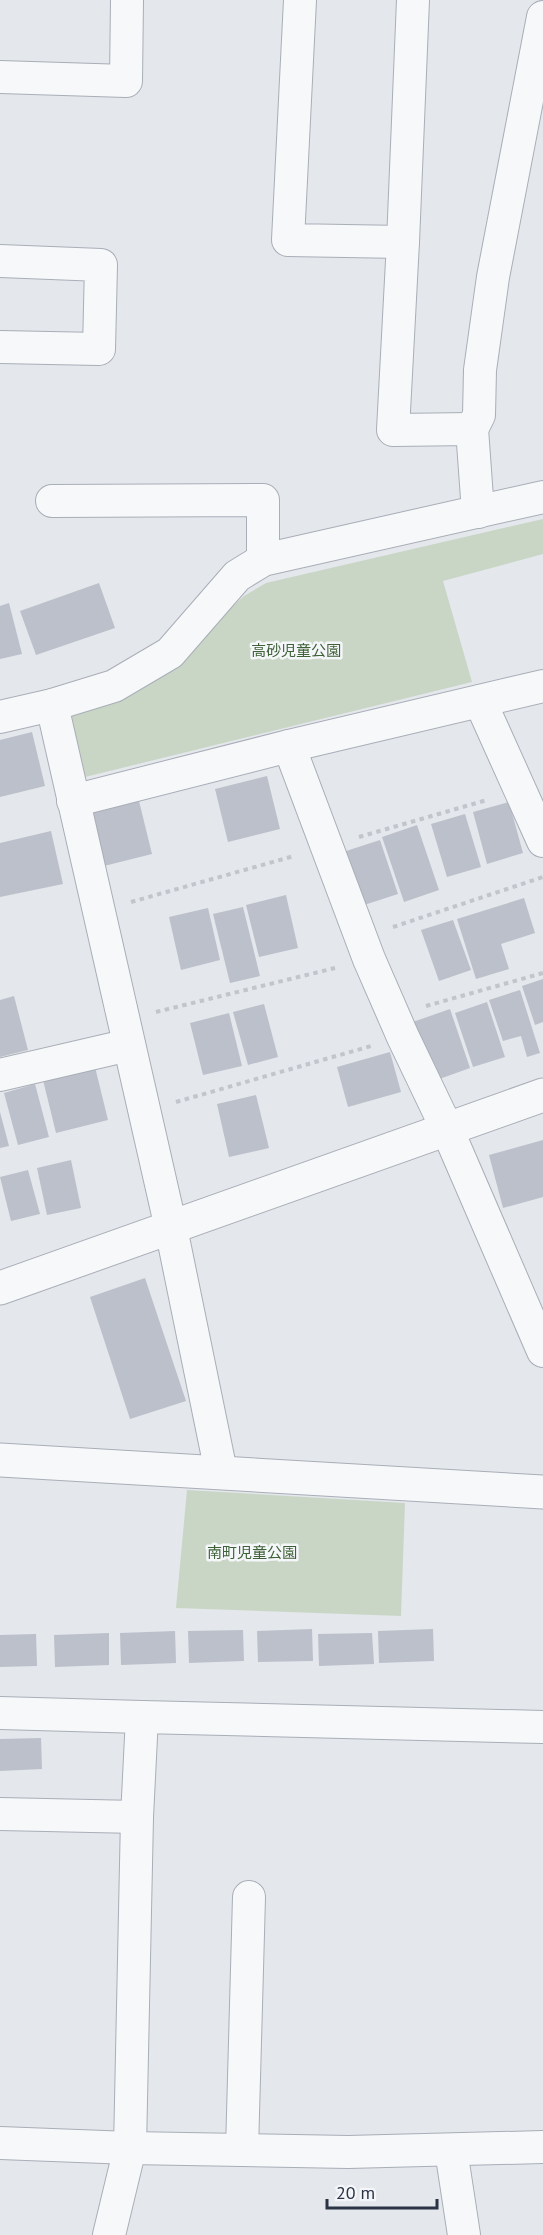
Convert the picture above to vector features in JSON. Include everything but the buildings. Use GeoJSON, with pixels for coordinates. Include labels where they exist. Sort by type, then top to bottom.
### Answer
{"type":"FeatureCollection","features":[{"type":"Feature","properties":{"kind":"street"},"geometry":{"type":"LineString","coordinates":[[0,77],[126,81],[128,0]]}},
{"type":"Feature","properties":{"kind":"street"},"geometry":{"type":"LineString","coordinates":[[300,0],[288,240],[403,242]]}},
{"type":"Feature","properties":{"kind":"street"},"geometry":{"type":"LineString","coordinates":[[412,0],[393,430],[472,429]]}},
{"type":"Feature","properties":{"kind":"street"},"geometry":{"type":"LineString","coordinates":[[478,512],[472,429],[479,415],[480,370],[493,277],[543,17]]}},
{"type":"Feature","properties":{"kind":"street"},"geometry":{"type":"LineString","coordinates":[[0,261],[101,265],[99,349],[0,346]]}},
{"type":"Feature","properties":{"kind":"street"},"geometry":{"type":"LineString","coordinates":[[0,717],[52,705],[114,686],[170,653],[237,576],[263,560],[543,497]]}},
{"type":"Feature","properties":{"kind":"street"},"geometry":{"type":"LineString","coordinates":[[52,501],[263,500],[263,560]]}},
{"type":"Feature","properties":{"kind":"street"},"geometry":{"type":"LineString","coordinates":[[73,801],[289,746],[543,686]]}},
{"type":"Feature","properties":{"kind":"street"},"geometry":{"type":"LineString","coordinates":[[480,701],[543,841]]}},
{"type":"Feature","properties":{"kind":"street"},"geometry":{"type":"LineString","coordinates":[[52,705],[171,1228],[221,1472]]}},
{"type":"Feature","properties":{"kind":"street"},"geometry":{"type":"LineString","coordinates":[[289,746],[365,949],[398,1026],[447,1129],[543,1351]]}},
{"type":"Feature","properties":{"kind":"street"},"geometry":{"type":"LineString","coordinates":[[0,1074],[126,1033]]}},
{"type":"Feature","properties":{"kind":"street"},"geometry":{"type":"LineString","coordinates":[[0,1288],[543,1095]]}},
{"type":"Feature","properties":{"kind":"street"},"geometry":{"type":"LineString","coordinates":[[0,1460],[543,1492]]}},
{"type":"Feature","properties":{"kind":"street"},"geometry":{"type":"LineString","coordinates":[[0,1713],[543,1727]]}},
{"type":"Feature","properties":{"kind":"street"},"geometry":{"type":"LineString","coordinates":[[109,2235],[130,2148],[137,1817],[142,1717]]}},
{"type":"Feature","properties":{"kind":"street"},"geometry":{"type":"LineString","coordinates":[[0,1814],[137,1817]]}},
{"type":"Feature","properties":{"kind":"street"},"geometry":{"type":"LineString","coordinates":[[242,2150],[249,1897]]}},
{"type":"Feature","properties":{"kind":"street"},"geometry":{"type":"LineString","coordinates":[[0,2143],[348,2152],[543,2147]]}},
{"type":"Feature","properties":{"kind":"street"},"geometry":{"type":"LineString","coordinates":[[451,2150],[464,2235]]}},
{"type":"Feature","properties":{"kind":"path"},"geometry":{"type":"LineString","coordinates":[[98,911],[520,790]]}},
{"type":"Feature","properties":{"kind":"path"},"geometry":{"type":"LineString","coordinates":[[126,1033],[365,949],[543,877]]}},
{"type":"Feature","properties":{"kind":"path"},"geometry":{"type":"LineString","coordinates":[[144,1111],[398,1026],[543,972]]}},
{"type":"Feature","properties":{"kind":"green space","name":"高砂児童公園"},"geometry":{"type":"Polygon","coordinates":[[[543,519],[543,554],[443,581],[472,682],[81,778],[61,715],[157,675],[244,596],[266,583],[543,519]]]}},
{"type":"Feature","properties":{"kind":"green space","name":"南町児童公園"},"geometry":{"type":"Polygon","coordinates":[[[187,1490],[405,1503],[401,1616],[176,1608],[187,1490]]]}}]}
